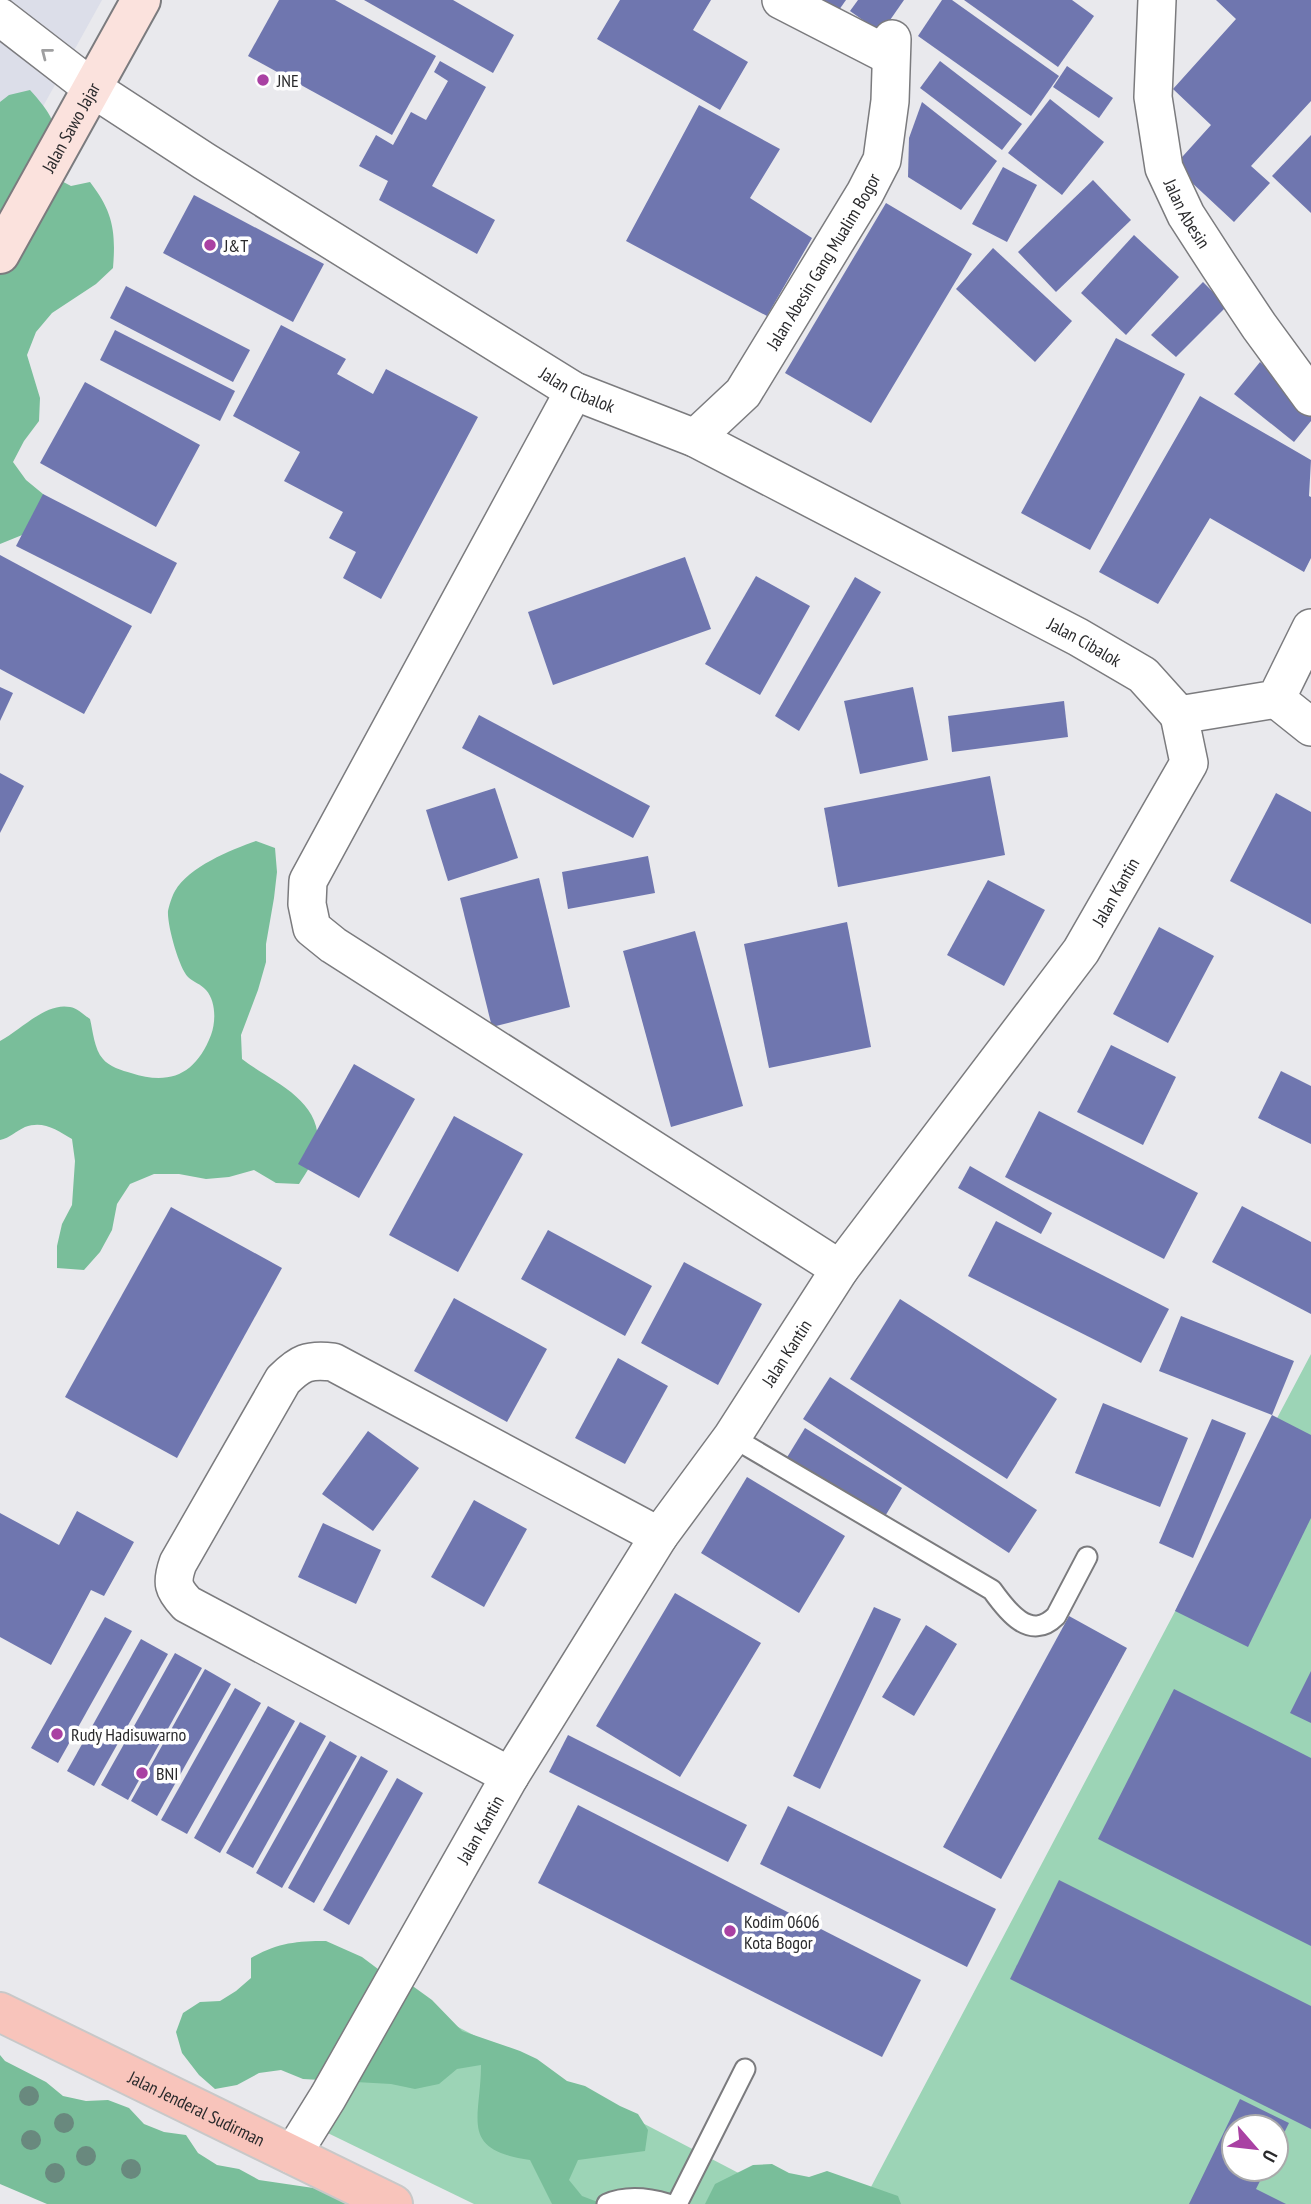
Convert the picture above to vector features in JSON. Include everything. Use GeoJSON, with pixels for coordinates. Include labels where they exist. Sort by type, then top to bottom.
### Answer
{"type":"FeatureCollection","features":[{"type":"Feature","properties":{"kind":"main road","name":"Jalan Jenderal Sudirman"},"geometry":{"type":"LineString","coordinates":[[0,2012],[393,2204]]}},
{"type":"Feature","properties":{"kind":"street","name":"Jalan Sawo Jajar"},"geometry":{"type":"LineString","coordinates":[[0,254],[141,0]]}},
{"type":"Feature","properties":{"kind":"street","name":"Jalan Abesin Gang Mualim Bogor"},"geometry":{"type":"LineString","coordinates":[[695,438],[743,393],[865,193],[882,160],[890,102],[891,47],[781,0]]}},
{"type":"Feature","properties":{"kind":"street","name":"Jalan Abesin"},"geometry":{"type":"LineString","coordinates":[[1157,0],[1153,97],[1164,168],[1186,215],[1259,326],[1311,397]]}},
{"type":"Feature","properties":{"kind":"street","name":"Jalan Cibalok"},"geometry":{"type":"LineString","coordinates":[[0,17],[92,88],[204,161],[574,391],[695,438],[1078,637],[1143,675],[1179,715]]}},
{"type":"Feature","properties":{"kind":"street"},"geometry":{"type":"LineString","coordinates":[[574,391],[308,881],[307,904],[312,928],[333,945],[840,1269]]}},
{"type":"Feature","properties":{"kind":"street"},"geometry":{"type":"LineString","coordinates":[[1276,699],[1311,628]]}},
{"type":"Feature","properties":{"kind":"street"},"geometry":{"type":"LineString","coordinates":[[1179,715],[1276,699],[1311,727]]}},
{"type":"Feature","properties":{"kind":"street","name":"Jalan Kantin"},"geometry":{"type":"LineString","coordinates":[[292,2155],[328,2097],[510,1776],[659,1536],[732,1437],[840,1269],[1081,951],[1189,763],[1179,715]]}},
{"type":"Feature","properties":{"kind":"street"},"geometry":{"type":"LineString","coordinates":[[510,1776],[187,1604],[176,1592],[172,1578],[178,1563],[283,1380],[297,1367],[315,1360],[332,1362],[659,1536]]}},
{"type":"Feature","properties":{"kind":"lane"},"geometry":{"type":"LineString","coordinates":[[732,1437],[992,1590],[1010,1613],[1029,1625],[1038,1627],[1048,1624],[1056,1616],[1087,1557]]}},
{"type":"Feature","properties":{"kind":"lane"},"geometry":{"type":"LineString","coordinates":[[677,2204],[745,2070]]}},
{"type":"Feature","properties":{"kind":"lane"},"geometry":{"type":"LineString","coordinates":[[607,2204],[617,2200],[650,2198],[668,2204]]}},
{"type":"Feature","properties":{"kind":"shaded area"},"geometry":{"type":"Polygon","coordinates":[[[0,0],[102,0],[0,184],[0,0]]]}},
{"type":"Feature","properties":{"kind":"green space"},"geometry":{"type":"Polygon","coordinates":[[[30,90],[48,112],[55,130],[52,176],[71,186],[90,182],[104,203],[113,232],[113,268],[96,284],[52,313],[36,332],[27,355],[40,398],[39,421],[13,462],[26,480],[43,494],[50,509],[37,529],[0,544],[0,102],[9,95],[30,90]]]}},
{"type":"Feature","properties":{"kind":"green space"},"geometry":{"type":"Polygon","coordinates":[[[256,841],[275,848],[277,872],[266,944],[266,962],[241,1035],[242,1059],[290,1092],[310,1112],[316,1124],[318,1139],[312,1163],[299,1184],[276,1183],[254,1170],[229,1177],[206,1179],[179,1174],[154,1174],[130,1184],[117,1204],[112,1230],[100,1252],[84,1270],[57,1268],[57,1246],[62,1224],[72,1205],[75,1161],[72,1139],[50,1127],[32,1125],[0,1140],[0,1041],[43,1013],[70,1007],[90,1019],[98,1050],[105,1062],[112,1066],[145,1077],[158,1078],[180,1074],[189,1068],[198,1059],[211,1035],[214,1012],[209,995],[188,977],[181,965],[169,926],[170,904],[181,882],[190,874],[223,854],[256,841]]]}},
{"type":"Feature","properties":{"kind":"green space"},"geometry":{"type":"Polygon","coordinates":[[[1311,1354],[1311,2204],[862,2204],[1311,1354]]]}},
{"type":"Feature","properties":{"kind":"green space"},"geometry":{"type":"Polygon","coordinates":[[[326,1941],[362,1957],[394,1981],[414,1987],[432,2000],[462,2031],[537,2059],[567,2081],[585,2086],[638,2114],[648,2130],[645,2151],[578,2160],[569,2180],[582,2196],[603,2204],[552,2204],[530,2160],[492,2149],[483,2140],[478,2129],[481,2065],[457,2069],[439,2084],[415,2089],[391,2084],[303,2079],[281,2070],[259,2073],[237,2085],[215,2089],[199,2075],[182,2053],[176,2032],[183,2013],[200,2002],[220,2001],[236,1991],[251,1978],[251,1958],[260,1953],[287,1944],[326,1941]]]}},
{"type":"Feature","properties":{"kind":"green space"},"geometry":{"type":"Polygon","coordinates":[[[387,1990],[798,2204],[474,2204],[305,2122],[387,1990]]]}},
{"type":"Feature","properties":{"kind":"green space"},"geometry":{"type":"Polygon","coordinates":[[[0,2055],[5,2061],[46,2082],[63,2096],[86,2101],[108,2100],[129,2108],[144,2124],[164,2132],[186,2135],[198,2153],[217,2165],[239,2169],[259,2180],[327,2190],[355,2204],[47,2204],[0,2184],[0,2055]]]}},
{"type":"Feature","properties":{"kind":"green space"},"geometry":{"type":"Polygon","coordinates":[[[772,2164],[789,2173],[809,2177],[827,2171],[898,2196],[901,2204],[705,2204],[715,2184],[753,2165],[772,2164]]]}},
{"type":"Feature","properties":{"kind":"building"},"geometry":{"type":"Polygon","coordinates":[[[279,0],[335,0],[436,56],[392,135],[248,56],[279,0]]]}},
{"type":"Feature","properties":{"kind":"building"},"geometry":{"type":"Polygon","coordinates":[[[364,0],[453,0],[514,35],[493,73],[364,0]]]}},
{"type":"Feature","properties":{"kind":"building"},"geometry":{"type":"Polygon","coordinates":[[[620,0],[711,0],[693,30],[748,62],[720,110],[597,39],[620,0]]]}},
{"type":"Feature","properties":{"kind":"building"},"geometry":{"type":"Polygon","coordinates":[[[811,0],[846,0],[834,17],[811,0]]]}},
{"type":"Feature","properties":{"kind":"building"},"geometry":{"type":"Polygon","coordinates":[[[858,0],[904,0],[881,33],[850,11],[858,0]]]}},
{"type":"Feature","properties":{"kind":"building"},"geometry":{"type":"Polygon","coordinates":[[[942,0],[952,0],[1059,76],[1031,116],[918,36],[942,0]]]}},
{"type":"Feature","properties":{"kind":"building"},"geometry":{"type":"Polygon","coordinates":[[[964,0],[1072,0],[1094,16],[1058,67],[964,0]]]}},
{"type":"Feature","properties":{"kind":"building"},"geometry":{"type":"Polygon","coordinates":[[[1216,0],[1311,0],[1311,101],[1251,166],[1270,183],[1234,222],[1174,166],[1211,125],[1173,89],[1236,19],[1216,0]]]}},
{"type":"Feature","properties":{"kind":"building"},"geometry":{"type":"Polygon","coordinates":[[[440,61],[486,87],[432,186],[495,220],[477,254],[379,200],[388,181],[359,166],[376,135],[393,145],[411,112],[426,120],[448,81],[434,72],[440,61]]]}},
{"type":"Feature","properties":{"kind":"building"},"geometry":{"type":"Polygon","coordinates":[[[940,61],[1022,124],[1002,150],[920,88],[940,61]]]}},
{"type":"Feature","properties":{"kind":"building"},"geometry":{"type":"Polygon","coordinates":[[[1067,66],[1113,98],[1099,118],[1053,87],[1067,66]]]}},
{"type":"Feature","properties":{"kind":"building"},"geometry":{"type":"Polygon","coordinates":[[[1050,99],[1104,142],[1062,195],[1008,153],[1050,99]]]}},
{"type":"Feature","properties":{"kind":"building"},"geometry":{"type":"Polygon","coordinates":[[[922,102],[997,161],[961,210],[908,177],[909,138],[922,102]]]}},
{"type":"Feature","properties":{"kind":"building"},"geometry":{"type":"Polygon","coordinates":[[[699,105],[780,149],[750,198],[812,238],[767,316],[626,241],[699,105]]]}},
{"type":"Feature","properties":{"kind":"building"},"geometry":{"type":"Polygon","coordinates":[[[1311,135],[1311,213],[1272,176],[1311,135]]]}},
{"type":"Feature","properties":{"kind":"building"},"geometry":{"type":"Polygon","coordinates":[[[1003,167],[1037,185],[1007,242],[972,224],[1003,167]]]}},
{"type":"Feature","properties":{"kind":"building"},"geometry":{"type":"Polygon","coordinates":[[[1093,180],[1131,220],[1056,292],[1018,252],[1093,180]]]}},
{"type":"Feature","properties":{"kind":"building"},"geometry":{"type":"Polygon","coordinates":[[[194,195],[324,264],[293,322],[163,253],[194,195]]]}},
{"type":"Feature","properties":{"kind":"building"},"geometry":{"type":"Polygon","coordinates":[[[886,203],[972,254],[871,423],[785,373],[886,203]]]}},
{"type":"Feature","properties":{"kind":"building"},"geometry":{"type":"Polygon","coordinates":[[[1134,235],[1179,277],[1126,335],[1081,293],[1134,235]]]}},
{"type":"Feature","properties":{"kind":"building"},"geometry":{"type":"Polygon","coordinates":[[[993,248],[1072,321],[1035,362],[956,289],[993,248]]]}},
{"type":"Feature","properties":{"kind":"building"},"geometry":{"type":"Polygon","coordinates":[[[1203,282],[1227,306],[1176,357],[1151,335],[1203,282]]]}},
{"type":"Feature","properties":{"kind":"building"},"geometry":{"type":"Polygon","coordinates":[[[126,286],[250,350],[233,382],[110,318],[126,286]]]}},
{"type":"Feature","properties":{"kind":"building"},"geometry":{"type":"Polygon","coordinates":[[[281,325],[346,359],[337,374],[373,394],[386,369],[478,417],[381,599],[343,578],[356,552],[329,538],[343,512],[284,481],[300,452],[233,416],[281,325]]]}},
{"type":"Feature","properties":{"kind":"building"},"geometry":{"type":"Polygon","coordinates":[[[115,330],[235,391],[220,421],[100,360],[115,330]]]}},
{"type":"Feature","properties":{"kind":"building"},"geometry":{"type":"Polygon","coordinates":[[[1116,338],[1185,374],[1090,550],[1021,513],[1116,338]]]}},
{"type":"Feature","properties":{"kind":"building"},"geometry":{"type":"Polygon","coordinates":[[[1260,362],[1311,404],[1311,421],[1294,442],[1234,394],[1260,362]]]}},
{"type":"Feature","properties":{"kind":"building"},"geometry":{"type":"Polygon","coordinates":[[[85,382],[200,445],[156,527],[40,463],[85,382]]]}},
{"type":"Feature","properties":{"kind":"building"},"geometry":{"type":"Polygon","coordinates":[[[1200,396],[1311,460],[1311,558],[1304,572],[1210,518],[1158,604],[1099,572],[1200,396]]]}},
{"type":"Feature","properties":{"kind":"building"},"geometry":{"type":"Polygon","coordinates":[[[43,494],[177,563],[151,614],[16,546],[43,494]]]}},
{"type":"Feature","properties":{"kind":"building"},"geometry":{"type":"Polygon","coordinates":[[[0,555],[132,626],[84,714],[0,669],[0,555]]]}},
{"type":"Feature","properties":{"kind":"building"},"geometry":{"type":"Polygon","coordinates":[[[685,557],[711,629],[553,685],[528,612],[685,557]]]}},
{"type":"Feature","properties":{"kind":"building"},"geometry":{"type":"Polygon","coordinates":[[[756,576],[810,606],[760,695],[705,664],[756,576]]]}},
{"type":"Feature","properties":{"kind":"building"},"geometry":{"type":"Polygon","coordinates":[[[855,577],[881,592],[799,731],[775,716],[855,577]]]}},
{"type":"Feature","properties":{"kind":"building"},"geometry":{"type":"Polygon","coordinates":[[[0,687],[13,693],[0,721],[0,687]]]}},
{"type":"Feature","properties":{"kind":"building"},"geometry":{"type":"Polygon","coordinates":[[[913,687],[928,760],[860,774],[844,701],[913,687]]]}},
{"type":"Feature","properties":{"kind":"building"},"geometry":{"type":"Polygon","coordinates":[[[1064,701],[1068,737],[952,752],[948,716],[1064,701]]]}},
{"type":"Feature","properties":{"kind":"building"},"geometry":{"type":"Polygon","coordinates":[[[479,715],[650,806],[633,838],[462,748],[479,715]]]}},
{"type":"Feature","properties":{"kind":"building"},"geometry":{"type":"Polygon","coordinates":[[[0,773],[24,786],[0,833],[0,773]]]}},
{"type":"Feature","properties":{"kind":"building"},"geometry":{"type":"Polygon","coordinates":[[[990,776],[1005,855],[838,887],[824,808],[990,776]]]}},
{"type":"Feature","properties":{"kind":"building"},"geometry":{"type":"Polygon","coordinates":[[[495,788],[518,858],[448,881],[426,810],[495,788]]]}},
{"type":"Feature","properties":{"kind":"building"},"geometry":{"type":"Polygon","coordinates":[[[1276,793],[1311,812],[1311,924],[1230,881],[1276,793]]]}},
{"type":"Feature","properties":{"kind":"building"},"geometry":{"type":"Polygon","coordinates":[[[648,856],[655,893],[568,909],[562,872],[648,856]]]}},
{"type":"Feature","properties":{"kind":"building"},"geometry":{"type":"Polygon","coordinates":[[[539,878],[570,1007],[492,1027],[460,898],[539,878]]]}},
{"type":"Feature","properties":{"kind":"building"},"geometry":{"type":"Polygon","coordinates":[[[988,880],[1045,910],[1004,986],[947,955],[988,880]]]}},
{"type":"Feature","properties":{"kind":"building"},"geometry":{"type":"Polygon","coordinates":[[[847,922],[871,1047],[769,1068],[744,944],[847,922]]]}},
{"type":"Feature","properties":{"kind":"building"},"geometry":{"type":"Polygon","coordinates":[[[1159,927],[1214,956],[1168,1043],[1113,1014],[1159,927]]]}},
{"type":"Feature","properties":{"kind":"building"},"geometry":{"type":"Polygon","coordinates":[[[695,931],[743,1106],[671,1127],[623,951],[695,931]]]}},
{"type":"Feature","properties":{"kind":"building"},"geometry":{"type":"Polygon","coordinates":[[[1111,1045],[1176,1077],[1143,1145],[1077,1112],[1111,1045]]]}},
{"type":"Feature","properties":{"kind":"building"},"geometry":{"type":"Polygon","coordinates":[[[354,1064],[415,1099],[359,1198],[298,1164],[354,1064]]]}},
{"type":"Feature","properties":{"kind":"building"},"geometry":{"type":"Polygon","coordinates":[[[1281,1071],[1311,1086],[1311,1144],[1258,1118],[1281,1071]]]}},
{"type":"Feature","properties":{"kind":"building"},"geometry":{"type":"Polygon","coordinates":[[[1039,1111],[1198,1193],[1164,1259],[1005,1177],[1039,1111]]]}},
{"type":"Feature","properties":{"kind":"building"},"geometry":{"type":"Polygon","coordinates":[[[454,1116],[523,1154],[458,1272],[389,1235],[454,1116]]]}},
{"type":"Feature","properties":{"kind":"building"},"geometry":{"type":"Polygon","coordinates":[[[970,1166],[1052,1213],[1041,1234],[958,1188],[970,1166]]]}},
{"type":"Feature","properties":{"kind":"building"},"geometry":{"type":"Polygon","coordinates":[[[1242,1206],[1311,1242],[1311,1314],[1212,1262],[1242,1206]]]}},
{"type":"Feature","properties":{"kind":"building"},"geometry":{"type":"Polygon","coordinates":[[[171,1207],[282,1268],[177,1458],[65,1397],[171,1207]]]}},
{"type":"Feature","properties":{"kind":"building"},"geometry":{"type":"Polygon","coordinates":[[[996,1221],[1169,1309],[1141,1363],[968,1276],[996,1221]]]}},
{"type":"Feature","properties":{"kind":"building"},"geometry":{"type":"Polygon","coordinates":[[[548,1230],[652,1286],[625,1336],[521,1279],[548,1230]]]}},
{"type":"Feature","properties":{"kind":"building"},"geometry":{"type":"Polygon","coordinates":[[[684,1262],[762,1304],[718,1385],[641,1343],[684,1262]]]}},
{"type":"Feature","properties":{"kind":"building"},"geometry":{"type":"Polygon","coordinates":[[[454,1298],[547,1349],[507,1422],[414,1371],[454,1298]]]}},
{"type":"Feature","properties":{"kind":"building"},"geometry":{"type":"Polygon","coordinates":[[[900,1299],[1057,1399],[1007,1479],[850,1379],[900,1299]]]}},
{"type":"Feature","properties":{"kind":"building"},"geometry":{"type":"Polygon","coordinates":[[[1181,1316],[1294,1361],[1272,1415],[1159,1371],[1181,1316]]]}},
{"type":"Feature","properties":{"kind":"building"},"geometry":{"type":"Polygon","coordinates":[[[618,1358],[668,1386],[625,1464],[575,1438],[618,1358]]]}},
{"type":"Feature","properties":{"kind":"building"},"geometry":{"type":"Polygon","coordinates":[[[830,1377],[1037,1510],[1009,1553],[803,1419],[830,1377]]]}},
{"type":"Feature","properties":{"kind":"building"},"geometry":{"type":"Polygon","coordinates":[[[1103,1403],[1188,1438],[1160,1507],[1075,1473],[1103,1403]]]}},
{"type":"Feature","properties":{"kind":"building"},"geometry":{"type":"Polygon","coordinates":[[[1272,1415],[1311,1435],[1311,1518],[1248,1647],[1175,1611],[1272,1415]]]}},
{"type":"Feature","properties":{"kind":"building"},"geometry":{"type":"Polygon","coordinates":[[[1212,1419],[1246,1433],[1193,1558],[1159,1543],[1212,1419]]]}},
{"type":"Feature","properties":{"kind":"building"},"geometry":{"type":"Polygon","coordinates":[[[805,1428],[902,1488],[884,1518],[786,1459],[805,1428]]]}},
{"type":"Feature","properties":{"kind":"building"},"geometry":{"type":"Polygon","coordinates":[[[368,1431],[419,1468],[373,1531],[322,1494],[368,1431]]]}},
{"type":"Feature","properties":{"kind":"building"},"geometry":{"type":"Polygon","coordinates":[[[747,1477],[845,1536],[799,1613],[701,1553],[747,1477]]]}},
{"type":"Feature","properties":{"kind":"building"},"geometry":{"type":"Polygon","coordinates":[[[474,1500],[527,1529],[484,1607],[431,1577],[474,1500]]]}},
{"type":"Feature","properties":{"kind":"building"},"geometry":{"type":"Polygon","coordinates":[[[77,1511],[134,1542],[104,1596],[91,1590],[51,1665],[0,1637],[0,1513],[59,1545],[77,1511]]]}},
{"type":"Feature","properties":{"kind":"building"},"geometry":{"type":"Polygon","coordinates":[[[323,1523],[381,1550],[356,1604],[298,1577],[323,1523]]]}},
{"type":"Feature","properties":{"kind":"building"},"geometry":{"type":"Polygon","coordinates":[[[675,1593],[761,1643],[680,1777],[596,1726],[675,1593]]]}},
{"type":"Feature","properties":{"kind":"building"},"geometry":{"type":"Polygon","coordinates":[[[874,1607],[901,1619],[820,1789],[793,1776],[874,1607]]]}},
{"type":"Feature","properties":{"kind":"building"},"geometry":{"type":"Polygon","coordinates":[[[1069,1616],[1127,1648],[1001,1879],[943,1847],[1069,1616]]]}},
{"type":"Feature","properties":{"kind":"building"},"geometry":{"type":"Polygon","coordinates":[[[105,1617],[132,1631],[58,1763],[31,1748],[105,1617]]]}},
{"type":"Feature","properties":{"kind":"building"},"geometry":{"type":"Polygon","coordinates":[[[926,1625],[957,1644],[914,1716],[882,1697],[926,1625]]]}},
{"type":"Feature","properties":{"kind":"building"},"geometry":{"type":"Polygon","coordinates":[[[141,1639],[168,1654],[94,1786],[67,1771],[141,1639]]]}},
{"type":"Feature","properties":{"kind":"building"},"geometry":{"type":"Polygon","coordinates":[[[175,1653],[202,1668],[128,1800],[101,1785],[175,1653]]]}},
{"type":"Feature","properties":{"kind":"building"},"geometry":{"type":"Polygon","coordinates":[[[205,1669],[231,1684],[157,1816],[131,1801],[205,1669]]]}},
{"type":"Feature","properties":{"kind":"building"},"geometry":{"type":"Polygon","coordinates":[[[1311,1671],[1311,1723],[1290,1713],[1311,1671]]]}},
{"type":"Feature","properties":{"kind":"building"},"geometry":{"type":"Polygon","coordinates":[[[235,1688],[261,1703],[187,1834],[161,1820],[235,1688]]]}},
{"type":"Feature","properties":{"kind":"building"},"geometry":{"type":"Polygon","coordinates":[[[1174,1689],[1311,1758],[1311,1946],[1098,1839],[1174,1689]]]}},
{"type":"Feature","properties":{"kind":"building"},"geometry":{"type":"Polygon","coordinates":[[[268,1706],[295,1721],[220,1853],[194,1838],[268,1706]]]}},
{"type":"Feature","properties":{"kind":"building"},"geometry":{"type":"Polygon","coordinates":[[[300,1722],[326,1736],[253,1868],[226,1853],[300,1722]]]}},
{"type":"Feature","properties":{"kind":"building"},"geometry":{"type":"Polygon","coordinates":[[[568,1735],[747,1825],[728,1862],[549,1772],[568,1735]]]}},
{"type":"Feature","properties":{"kind":"building"},"geometry":{"type":"Polygon","coordinates":[[[330,1741],[357,1756],[282,1888],[256,1873],[330,1741]]]}},
{"type":"Feature","properties":{"kind":"building"},"geometry":{"type":"Polygon","coordinates":[[[361,1756],[388,1771],[314,1903],[288,1888],[361,1756]]]}},
{"type":"Feature","properties":{"kind":"building"},"geometry":{"type":"Polygon","coordinates":[[[397,1778],[423,1793],[349,1925],[323,1910],[397,1778]]]}},
{"type":"Feature","properties":{"kind":"building","name":"Kodim 0606 Kota Bogor"},"geometry":{"type":"Polygon","coordinates":[[[578,1805],[921,1980],[882,2057],[538,1883],[578,1805]]]}},
{"type":"Feature","properties":{"kind":"building"},"geometry":{"type":"Polygon","coordinates":[[[788,1806],[996,1909],[967,1967],[760,1864],[788,1806]]]}},
{"type":"Feature","properties":{"kind":"building"},"geometry":{"type":"Polygon","coordinates":[[[1059,1880],[1311,2006],[1311,2129],[1290,2119],[1290,2113],[1279,2113],[1010,1979],[1059,1880]]]}},
{"type":"Feature","properties":{"kind":"building"},"geometry":{"type":"Polygon","coordinates":[[[1240,2099],[1269,2113],[1233,2113],[1240,2099]]]}},
{"type":"Feature","properties":{"kind":"building"},"geometry":{"type":"Polygon","coordinates":[[[1220,2140],[1220,2183],[1259,2183],[1256,2189],[1286,2204],[1189,2204],[1220,2140]]]}},
{"type":"Feature","properties":{"kind":"place","name":"JNE"},"geometry":{"type":"Point","coordinates":[263,80]}},
{"type":"Feature","properties":{"kind":"place","name":"J&T"},"geometry":{"type":"Point","coordinates":[210,245]}},
{"type":"Feature","properties":{"kind":"place","name":"Rudy Hadisuwarno"},"geometry":{"type":"Point","coordinates":[57,1734]}},
{"type":"Feature","properties":{"kind":"place","name":"BNI"},"geometry":{"type":"Point","coordinates":[142,1773]}},
{"type":"Feature","properties":{"kind":"place","name":"Kodim 0606 Kota Bogor"},"geometry":{"type":"Point","coordinates":[730,1931]}}]}
